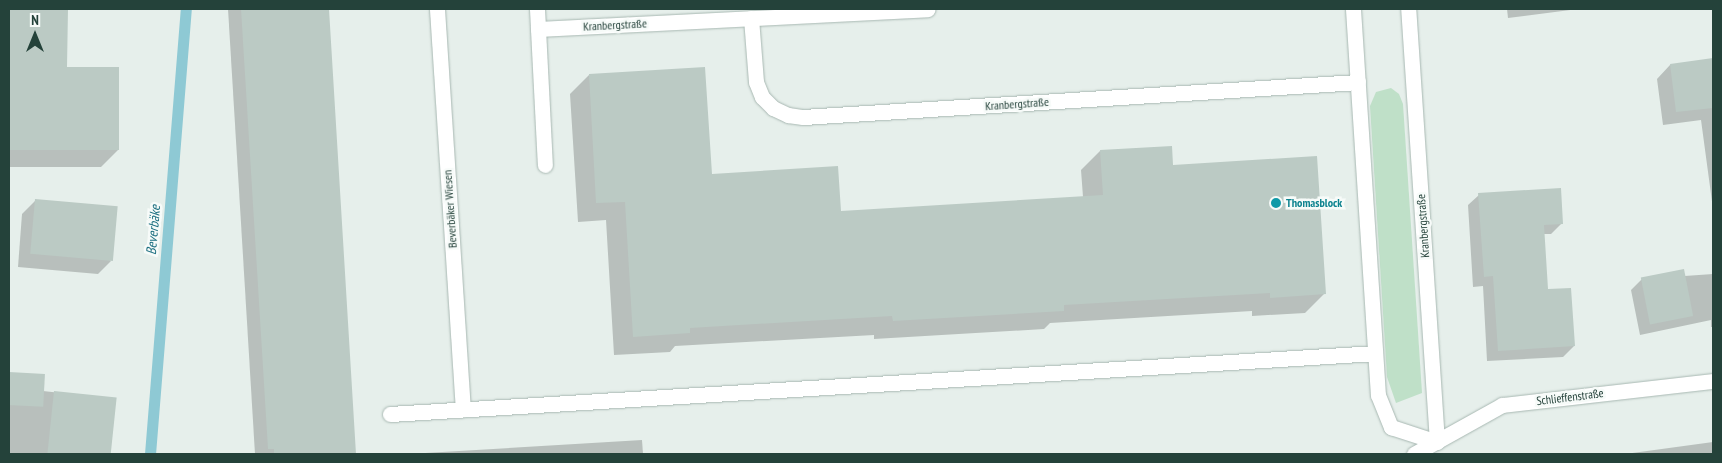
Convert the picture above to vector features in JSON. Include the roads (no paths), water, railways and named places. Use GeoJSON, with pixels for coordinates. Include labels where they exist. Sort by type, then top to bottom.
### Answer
{"type":"FeatureCollection","features":[{"type":"Feature","properties":{"kind":"street","name":"Beverbäker Wiesen"},"geometry":{"type":"LineString","coordinates":[[437,9],[463,409]]}},
{"type":"Feature","properties":{"kind":"street"},"geometry":{"type":"LineString","coordinates":[[537,9],[545,165]]}},
{"type":"Feature","properties":{"kind":"street","name":"Kranbergstraße"},"geometry":{"type":"LineString","coordinates":[[538,29],[927,9]]}},
{"type":"Feature","properties":{"kind":"street"},"geometry":{"type":"LineString","coordinates":[[1353,9],[1378,395],[1391,427],[1441,448]]}},
{"type":"Feature","properties":{"kind":"street","name":"Kranbergstraße"},"geometry":{"type":"LineString","coordinates":[[1408,9],[1441,448]]}},
{"type":"Feature","properties":{"kind":"street","name":"Kranbergstraße"},"geometry":{"type":"LineString","coordinates":[[751,18],[756,82],[762,97],[773,108],[788,115],[803,117],[1358,82]]}},
{"type":"Feature","properties":{"kind":"street"},"geometry":{"type":"LineString","coordinates":[[390,414],[1375,353]]}},
{"type":"Feature","properties":{"kind":"street","name":"Schlieffenstraße"},"geometry":{"type":"LineString","coordinates":[[1414,454],[1441,448],[1502,406],[1713,381]]}},
{"type":"Feature","properties":{"kind":"waterway","name":"Beverbäke"},"geometry":{"type":"LineString","coordinates":[[150,454],[186,9]]}},
{"type":"Feature","properties":{"kind":"place","name":"Thomasblock"},"geometry":{"type":"Point","coordinates":[1276,203]}}]}
